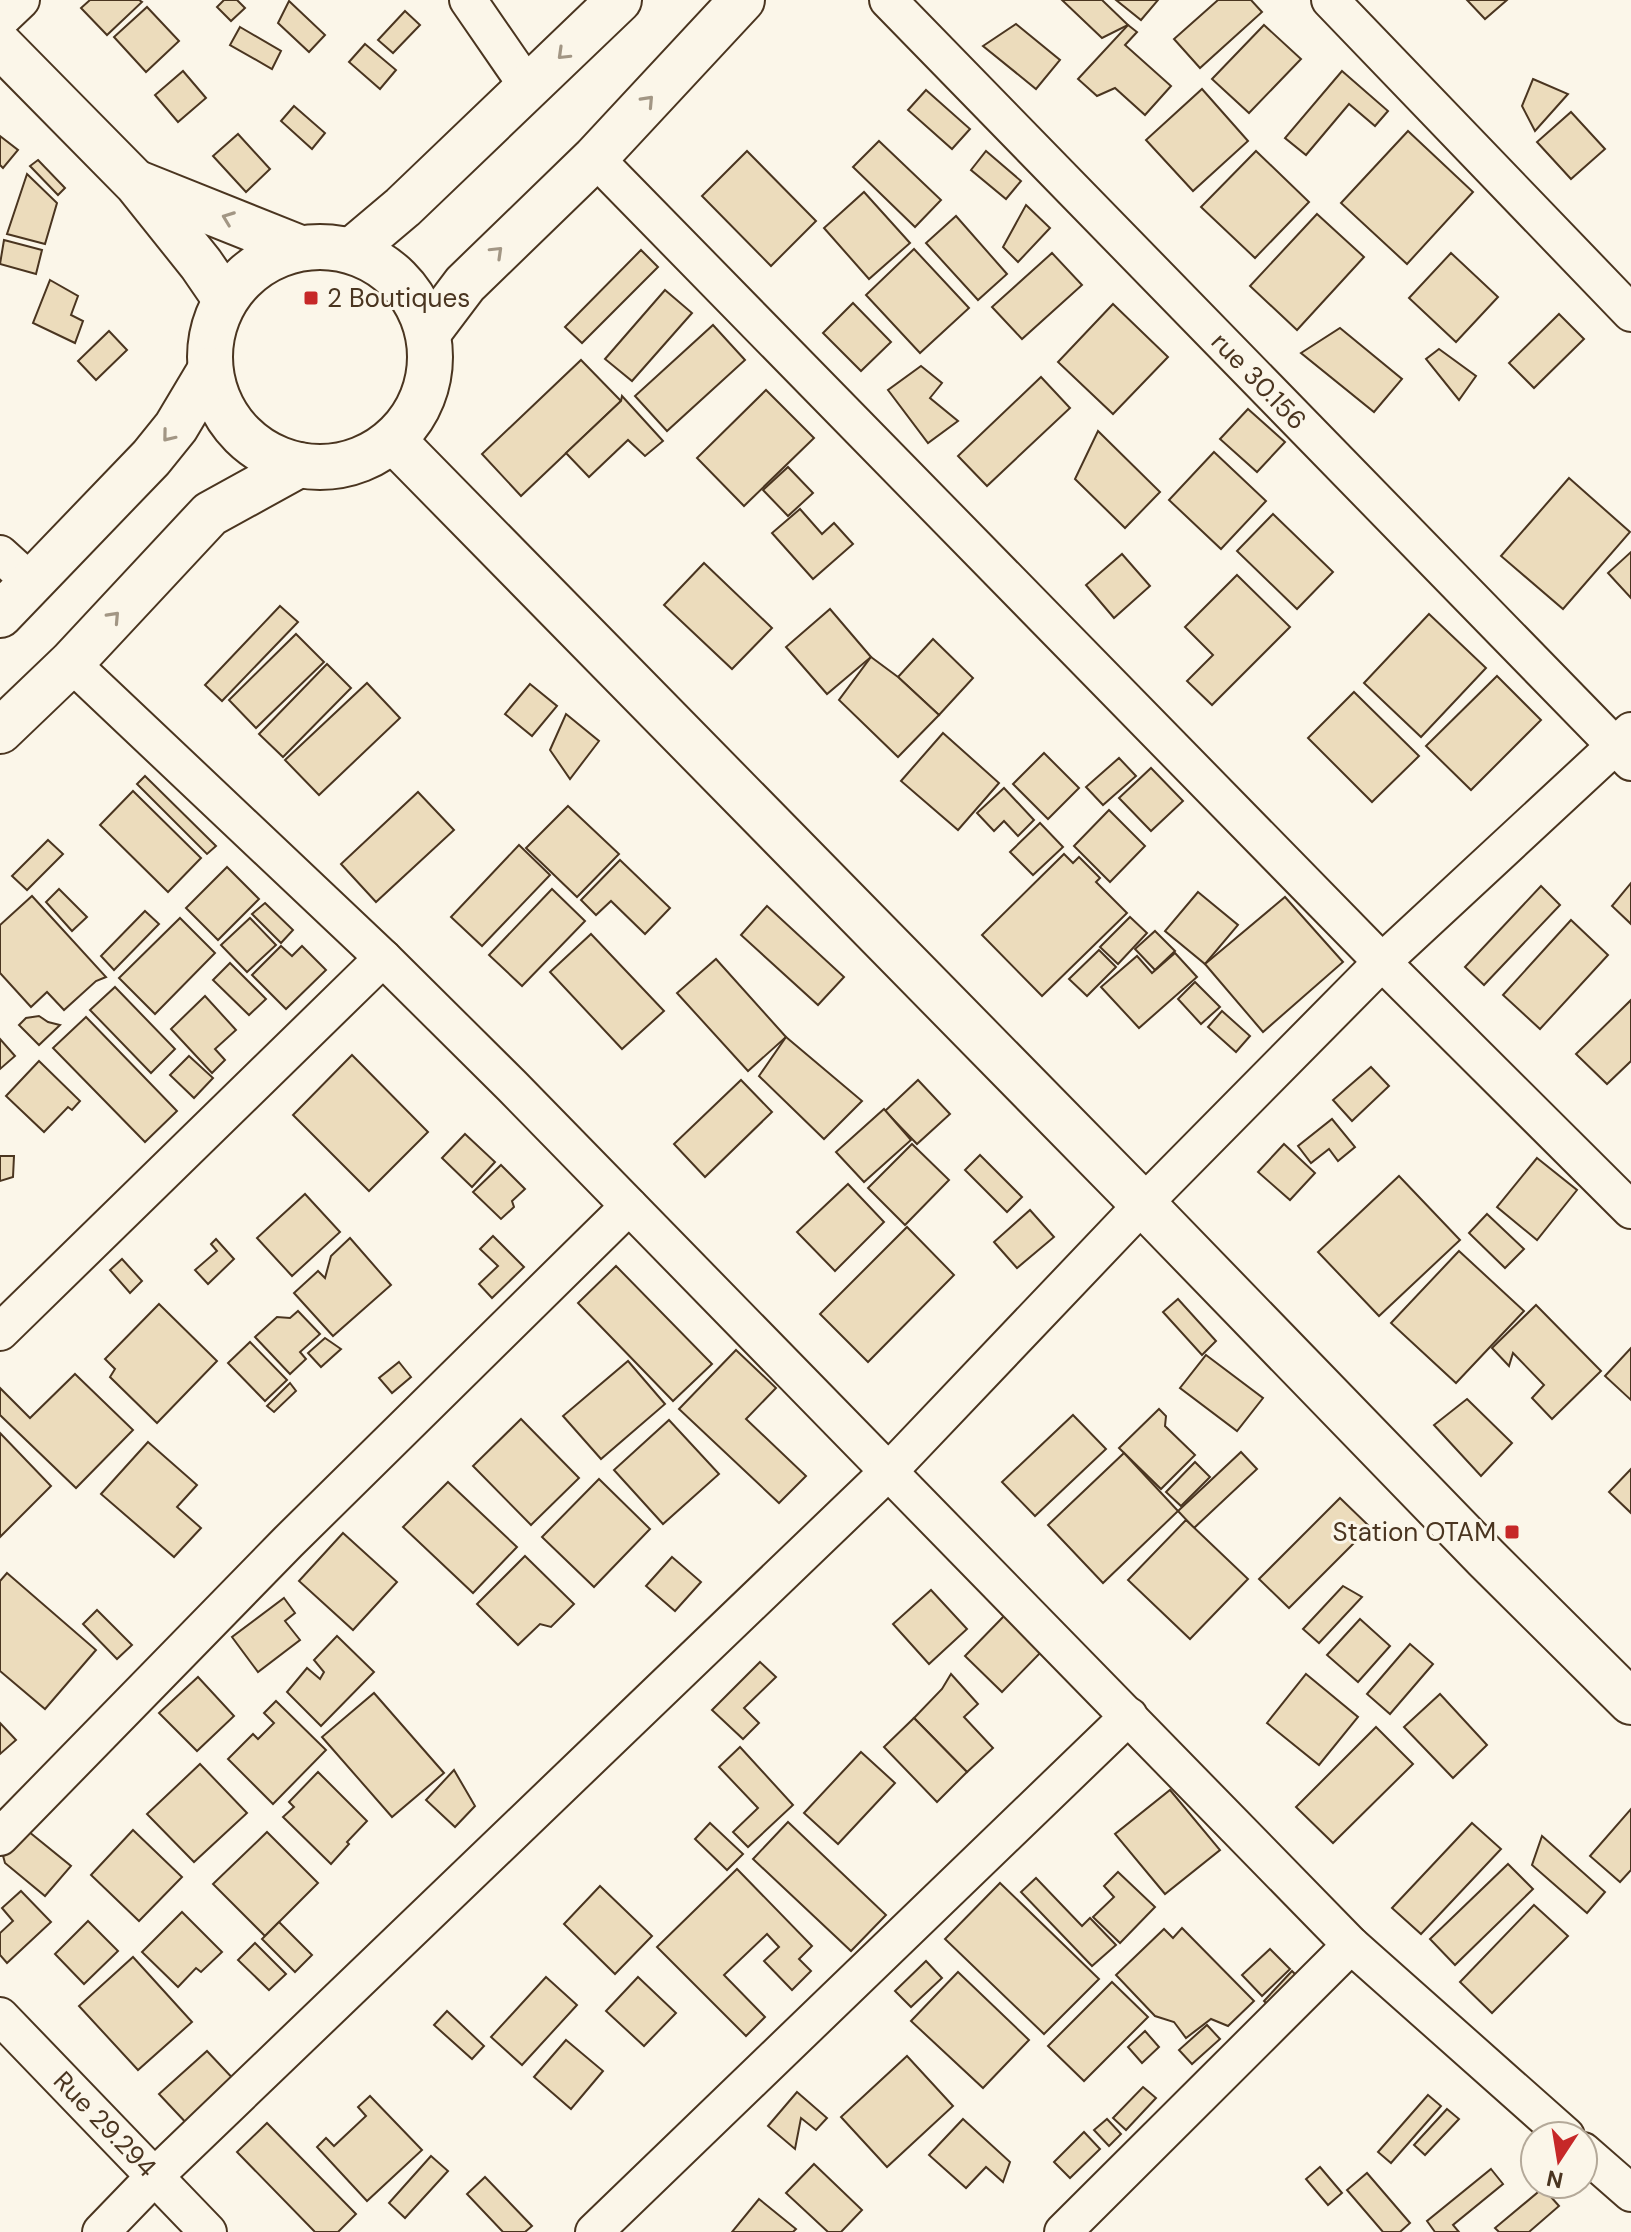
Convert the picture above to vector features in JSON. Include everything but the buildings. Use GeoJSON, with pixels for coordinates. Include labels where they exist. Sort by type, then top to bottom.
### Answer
{"type":"FeatureCollection","features":[{"type":"Feature","properties":{"kind":"main road"},"geometry":{"type":"LineString","coordinates":[[352,250],[403,207],[619,0]]}},
{"type":"Feature","properties":{"kind":"main road"},"geometry":{"type":"LineString","coordinates":[[428,333],[465,284],[595,158],[742,0]]}},
{"type":"Feature","properties":{"kind":"main road"},"geometry":{"type":"LineString","coordinates":[[0,45],[137,184],[225,299]]}},
{"type":"Feature","properties":{"kind":"main road"},"geometry":{"type":"LineString","coordinates":[[137,184],[300,248]]}},
{"type":"Feature","properties":{"kind":"main road"},"geometry":{"type":"LineString","coordinates":[[300,248],[352,250],[394,274],[418,305],[428,333],[431,370],[424,396],[411,420],[394,441],[365,458],[332,467],[299,465],[266,454],[239,432],[219,403],[210,370],[211,334],[225,299],[245,275],[270,258],[300,248]]}},
{"type":"Feature","properties":{"kind":"main road"},"geometry":{"type":"LineString","coordinates":[[0,615],[151,458],[176,427],[210,370]]}},
{"type":"Feature","properties":{"kind":"main road"},"geometry":{"type":"LineString","coordinates":[[394,441],[1486,1558],[1631,1702]]}},
{"type":"Feature","properties":{"kind":"main road"},"geometry":{"type":"LineString","coordinates":[[0,731],[71,663],[210,514],[299,465]]}},
{"type":"Feature","properties":{"kind":"street"},"geometry":{"type":"LineString","coordinates":[[0,20],[21,0]]}},
{"type":"Feature","properties":{"kind":"street"},"geometry":{"type":"LineString","coordinates":[[468,0],[528,87]]}},
{"type":"Feature","properties":{"kind":"street","name":"rue 30.156"},"geometry":{"type":"LineString","coordinates":[[888,0],[1626,746]]}},
{"type":"Feature","properties":{"kind":"street"},"geometry":{"type":"LineString","coordinates":[[1330,0],[1631,313]]}},
{"type":"Feature","properties":{"kind":"street"},"geometry":{"type":"LineString","coordinates":[[595,158],[1382,962],[1631,1210]]}},
{"type":"Feature","properties":{"kind":"street"},"geometry":{"type":"LineString","coordinates":[[0,554],[32,583]]}},
{"type":"Feature","properties":{"kind":"street"},"geometry":{"type":"LineString","coordinates":[[71,663],[383,958],[1351,1945],[1548,2120]]}},
{"type":"Feature","properties":{"kind":"street"},"geometry":{"type":"LineString","coordinates":[[101,2232],[156,2175],[888,1472],[1143,1204],[1382,962],[1626,746]]}},
{"type":"Feature","properties":{"kind":"street"},"geometry":{"type":"LineString","coordinates":[[0,1332],[383,958]]}},
{"type":"Feature","properties":{"kind":"street"},"geometry":{"type":"LineString","coordinates":[[0,1837],[288,1542],[629,1206]]}},
{"type":"Feature","properties":{"kind":"street"},"geometry":{"type":"LineString","coordinates":[[594,2232],[1129,1716]]}},
{"type":"Feature","properties":{"kind":"street"},"geometry":{"type":"LineString","coordinates":[[1063,2232],[1351,1945]]}},
{"type":"Feature","properties":{"kind":"street","name":"Rue 29.294"},"geometry":{"type":"LineString","coordinates":[[0,2016],[208,2232]]}},
{"type":"Feature","properties":{"kind":"street"},"geometry":{"type":"LineString","coordinates":[[1599,2165],[1631,2193]]}},
{"type":"Feature","properties":{"kind":"place","name":"2 Boutiques"},"geometry":{"type":"Point","coordinates":[311,298]}},
{"type":"Feature","properties":{"kind":"place","name":"Station OTAM"},"geometry":{"type":"Point","coordinates":[1512,1532]}}]}
